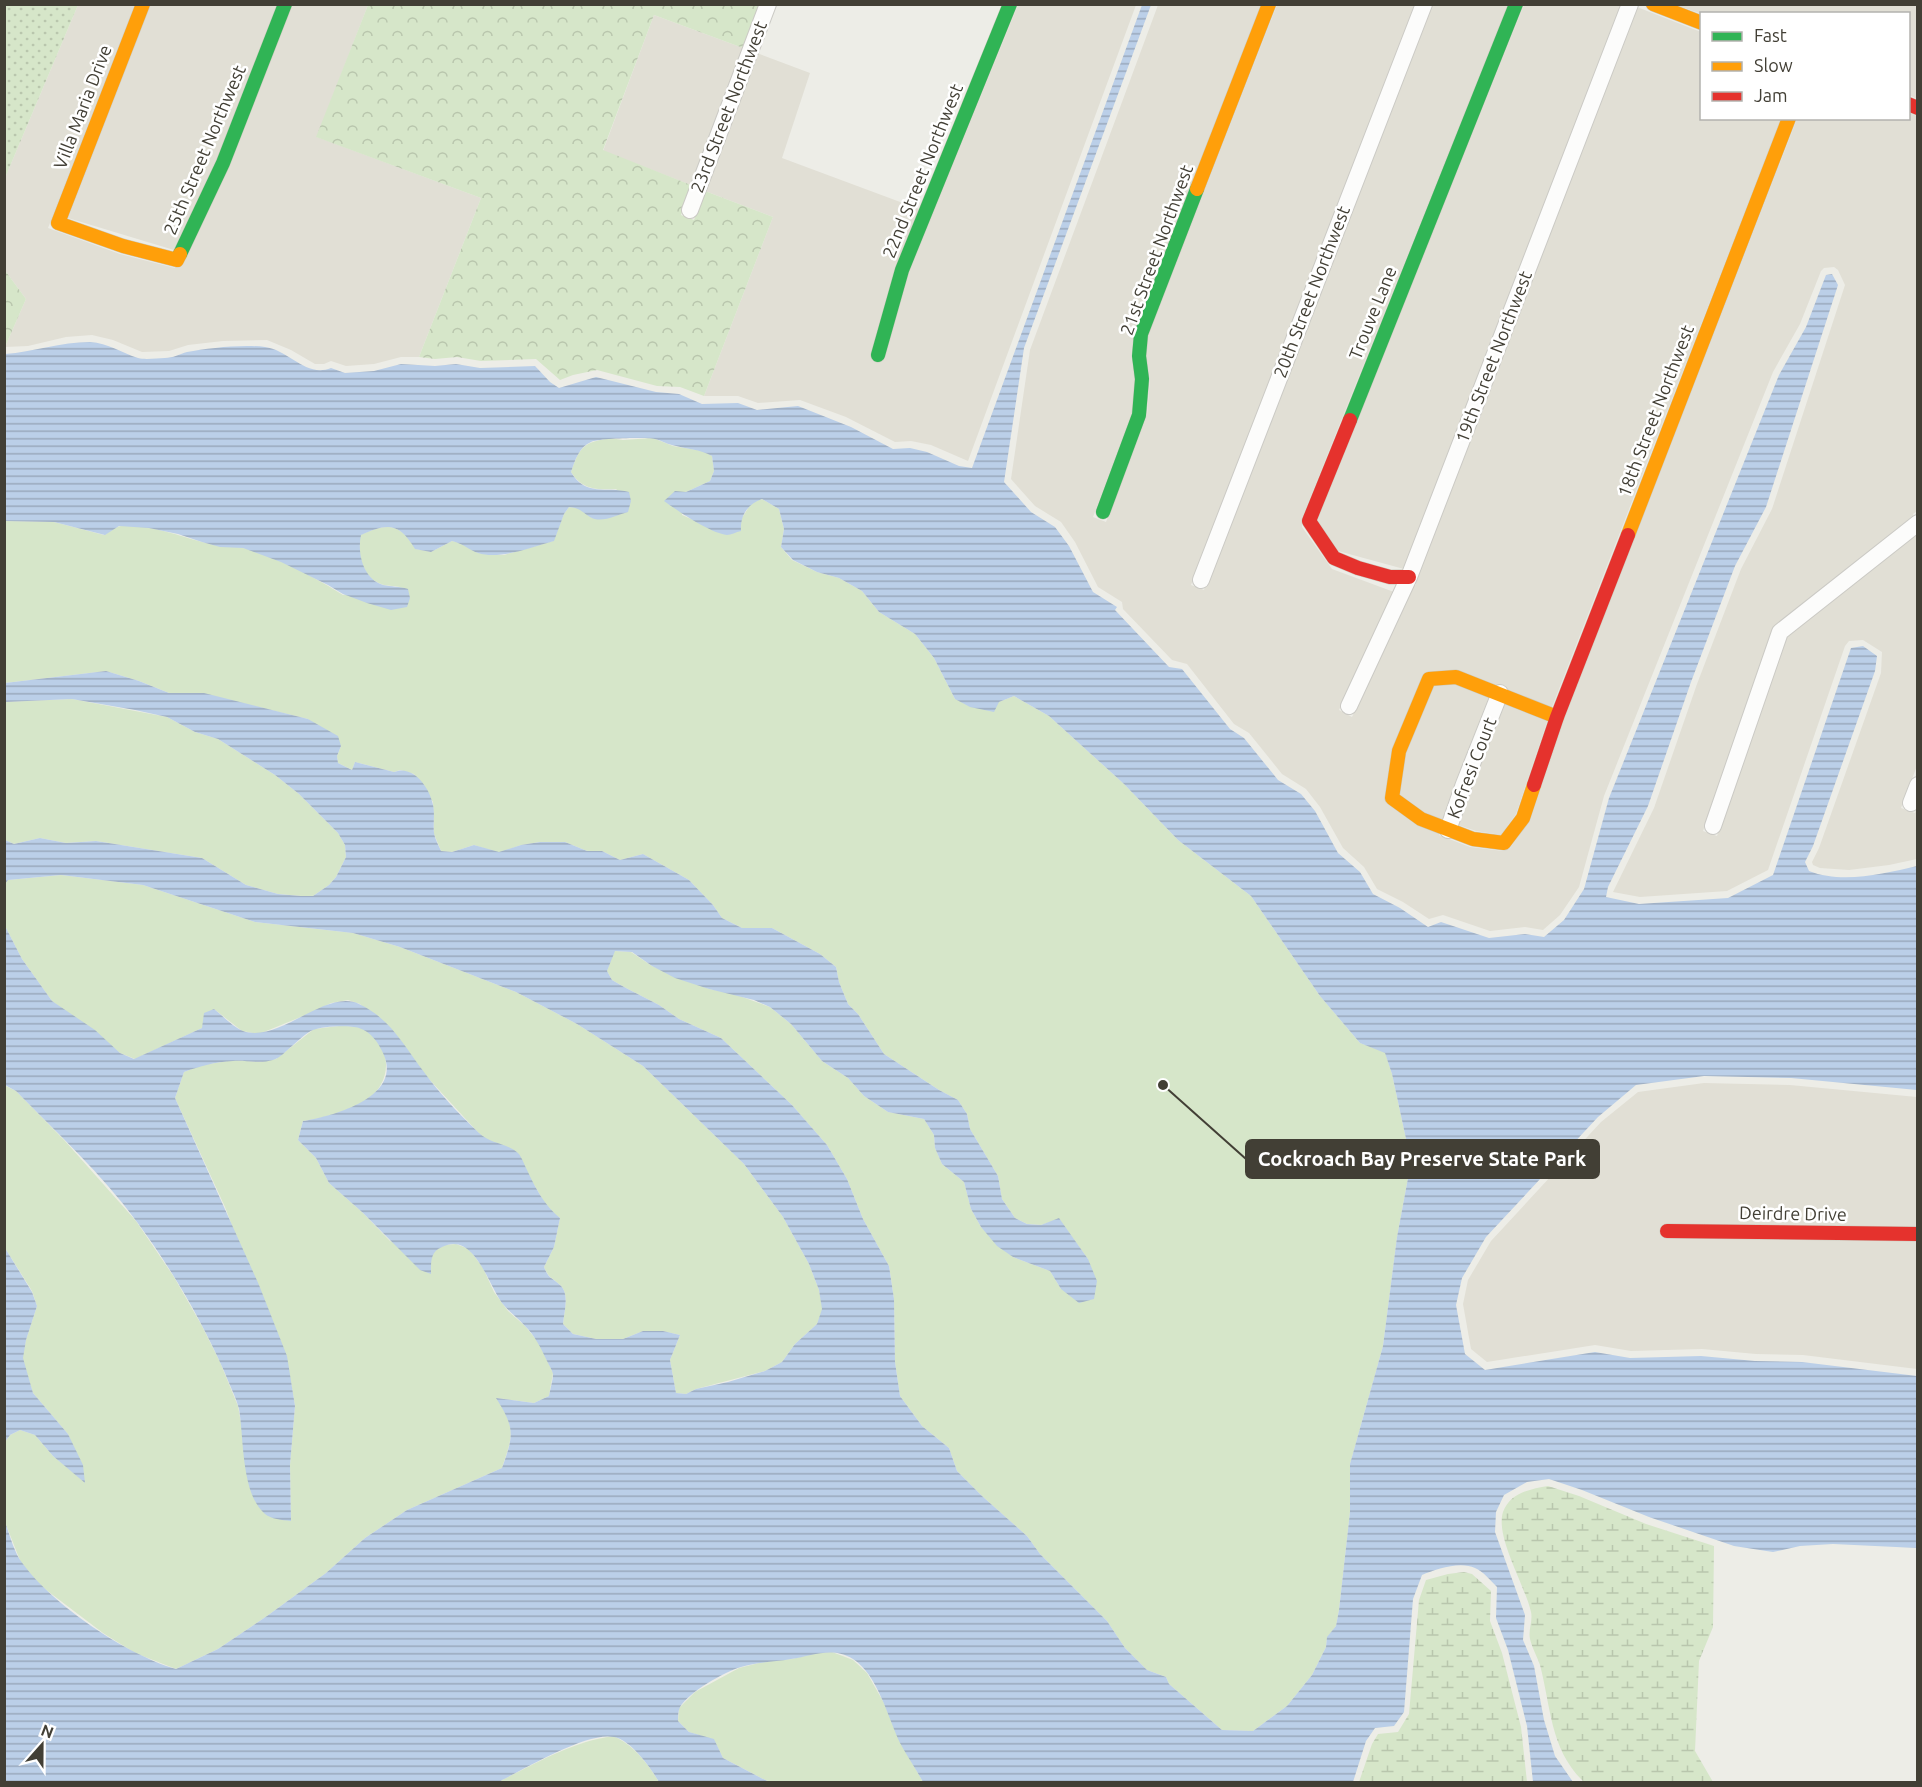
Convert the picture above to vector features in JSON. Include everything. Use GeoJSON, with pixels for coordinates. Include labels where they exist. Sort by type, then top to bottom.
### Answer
{"type":"FeatureCollection","features":[{"type":"Feature","properties":{"kind":"street","name":"Villa Maria Drive"},"geometry":{"type":"LineString","coordinates":[[58,223],[143,4]]}},
{"type":"Feature","properties":{"kind":"street","name":"25th Street Northwest"},"geometry":{"type":"LineString","coordinates":[[58,223],[123,246],[177,260],[223,163],[285,4]]}},
{"type":"Feature","properties":{"kind":"street","name":"23rd Street Northwest"},"geometry":{"type":"LineString","coordinates":[[690,210],[768,4]]}},
{"type":"Feature","properties":{"kind":"street","name":"22nd Street Northwest"},"geometry":{"type":"LineString","coordinates":[[878,355],[902,270],[1010,4]]}},
{"type":"Feature","properties":{"kind":"street","name":"21st Street Northwest"},"geometry":{"type":"LineString","coordinates":[[1103,512],[1139,415],[1142,379],[1139,356],[1141,334],[1269,4]]}},
{"type":"Feature","properties":{"kind":"street","name":"20th Street Northwest"},"geometry":{"type":"LineString","coordinates":[[1201,580],[1424,4]]}},
{"type":"Feature","properties":{"kind":"street","name":"Trouve Lane"},"geometry":{"type":"LineString","coordinates":[[1409,578],[1390,578],[1334,558],[1309,521],[1516,4]]}},
{"type":"Feature","properties":{"kind":"street","name":"19th Street Northwest"},"geometry":{"type":"LineString","coordinates":[[1349,706],[1409,578],[1630,4]]}},
{"type":"Feature","properties":{"kind":"street"},"geometry":{"type":"LineString","coordinates":[[1653,4],[1700,23]]}},
{"type":"Feature","properties":{"kind":"street","name":"18th Street Northwest"},"geometry":{"type":"LineString","coordinates":[[1448,830],[1473,839],[1504,843],[1523,818],[1557,717],[1788,120]]}},
{"type":"Feature","properties":{"kind":"street"},"geometry":{"type":"LineString","coordinates":[[1713,826],[1780,632],[1917,523]]}},
{"type":"Feature","properties":{"kind":"street","name":"Kofresi Court"},"geometry":{"type":"LineString","coordinates":[[1500,693],[1448,830],[1421,819],[1392,798],[1399,751],[1429,679],[1456,677],[1500,693],[1557,717]]}},
{"type":"Feature","properties":{"kind":"street"},"geometry":{"type":"LineString","coordinates":[[1911,803],[1917,785]]}},
{"type":"Feature","properties":{"kind":"street","name":"Deirdre Drive"},"geometry":{"type":"LineString","coordinates":[[1667,1231],[1917,1234]]}},
{"type":"Feature","properties":{"kind":"shaded area"},"geometry":{"type":"Polygon","coordinates":[[[78,5],[135,5],[48,228],[120,254],[175,268],[292,5],[368,5],[317,137],[481,198],[419,357],[401,357],[374,364],[346,366],[331,361],[315,364],[267,340],[223,341],[188,345],[169,351],[142,352],[113,340],[92,335],[66,337],[28,346],[5,347],[26,299],[4,269],[5,178],[78,5]]]}},
{"type":"Feature","properties":{"kind":"shaded area"},"geometry":{"type":"Polygon","coordinates":[[[150,5],[277,5],[217,160],[174,250],[68,218],[150,5]]]}},
{"type":"Feature","properties":{"kind":"shaded area"},"geometry":{"type":"Polygon","coordinates":[[[1018,5],[1136,5],[968,461],[931,445],[911,441],[895,442],[846,417],[800,400],[758,403],[738,396],[704,396],[773,217],[705,191],[757,53],[810,73],[782,158],[919,209],[909,272],[1018,5]]]}},
{"type":"Feature","properties":{"kind":"shaded area"},"geometry":{"type":"Polygon","coordinates":[[[1158,5],[1261,5],[1134,331],[1131,356],[1135,380],[1132,413],[1093,517],[1106,522],[1147,415],[1150,379],[1146,355],[1148,335],[1277,5],[1416,5],[1191,585],[1204,590],[1432,5],[1508,5],[1302,518],[1302,527],[1332,569],[1394,592],[1339,710],[1352,717],[1413,586],[1416,585],[1416,579],[1637,7],[1700,32],[1700,120],[1781,120],[1552,707],[1516,814],[1501,835],[1476,831],[1444,820],[1439,835],[1470,847],[1503,851],[1510,848],[1530,820],[1564,719],[1797,120],[1910,120],[1910,113],[1917,116],[1917,511],[1913,514],[1914,517],[1773,630],[1703,831],[1717,836],[1786,637],[1917,534],[1918,763],[1901,808],[1915,813],[1917,807],[1917,859],[1849,870],[1820,868],[1812,862],[1881,673],[1882,652],[1863,640],[1849,641],[1845,646],[1768,870],[1727,891],[1640,897],[1613,892],[1654,808],[1697,684],[1741,569],[1772,509],[1845,285],[1838,270],[1834,267],[1824,268],[1821,271],[1800,324],[1773,372],[1604,796],[1579,887],[1560,915],[1543,930],[1525,927],[1490,931],[1443,915],[1429,919],[1377,889],[1364,867],[1343,848],[1320,807],[1306,789],[1282,774],[1249,733],[1234,724],[1187,664],[1172,660],[1123,609],[1122,602],[1098,587],[1075,542],[1061,522],[1035,506],[1011,479],[1030,350],[1158,5]]]}},
{"type":"Feature","properties":{"kind":"shaded area"},"geometry":{"type":"Polygon","coordinates":[[[1524,5],[1622,5],[1404,569],[1338,551],[1317,520],[1524,5]]]}},
{"type":"Feature","properties":{"kind":"shaded area"},"geometry":{"type":"Polygon","coordinates":[[[1676,5],[1917,5],[1917,99],[1910,96],[1910,12],[1700,13],[1676,5]]]}},
{"type":"Feature","properties":{"kind":"shaded area"},"geometry":{"type":"Polygon","coordinates":[[[654,15],[743,48],[691,185],[603,151],[654,15]]]}},
{"type":"Feature","properties":{"kind":"shaded area"},"geometry":{"type":"Polygon","coordinates":[[[1704,1083],[1790,1085],[1917,1097],[1917,1369],[1803,1355],[1702,1349],[1631,1351],[1595,1345],[1487,1362],[1471,1349],[1463,1304],[1468,1280],[1491,1241],[1601,1122],[1638,1092],[1704,1083]]]}},
{"type":"Feature","properties":{"kind":"green space"},"geometry":{"type":"Polygon","coordinates":[[[4,5],[78,5],[5,178],[4,5]]]}},
{"type":"Feature","properties":{"kind":"green space"},"geometry":{"type":"Polygon","coordinates":[[[368,5],[760,5],[743,48],[654,15],[603,150],[691,185],[681,215],[694,220],[705,191],[773,217],[704,396],[680,387],[657,386],[597,370],[560,380],[536,359],[481,361],[457,357],[435,359],[419,357],[481,198],[316,137],[368,5]]]}},
{"type":"Feature","properties":{"kind":"green space"},"geometry":{"type":"Polygon","coordinates":[[[4,269],[26,299],[5,347],[4,347],[4,269]]]}},
{"type":"Feature","properties":{"kind":"green space"},"geometry":{"type":"Polygon","coordinates":[[[610,438],[623,440],[653,438],[673,446],[703,451],[712,456],[714,471],[710,481],[686,492],[682,515],[698,522],[740,521],[752,502],[762,499],[779,509],[784,529],[781,547],[792,560],[817,572],[839,578],[862,591],[879,612],[915,634],[934,658],[955,699],[999,702],[1014,696],[1049,716],[1124,784],[1178,840],[1251,896],[1320,996],[1360,1043],[1385,1052],[1411,1162],[1397,1237],[1383,1346],[1350,1464],[1350,1512],[1336,1626],[1327,1638],[1326,1647],[1312,1675],[1287,1706],[1253,1731],[1222,1730],[1169,1684],[1166,1677],[1147,1670],[1125,1648],[1107,1621],[1040,1554],[1027,1536],[957,1471],[949,1448],[922,1426],[900,1396],[895,1362],[894,1299],[889,1266],[863,1219],[847,1179],[827,1145],[792,1105],[721,1038],[679,1019],[659,1005],[612,980],[607,971],[614,951],[631,952],[652,966],[709,989],[731,993],[770,1007],[791,1024],[822,1061],[848,1078],[864,1096],[888,1112],[924,1119],[934,1135],[935,1148],[942,1164],[964,1182],[971,1209],[981,1227],[1013,1257],[1050,1271],[1061,1289],[1088,1259],[1059,1219],[1041,1225],[1027,1224],[1015,1218],[1002,1199],[998,1176],[970,1129],[967,1114],[958,1100],[884,1054],[858,1014],[848,1004],[836,967],[820,954],[772,928],[742,928],[722,918],[689,880],[643,854],[620,860],[602,851],[587,851],[565,842],[521,845],[499,853],[474,845],[452,852],[441,851],[434,834],[433,802],[414,774],[400,770],[394,772],[355,762],[352,770],[338,763],[337,756],[341,746],[308,719],[204,694],[169,693],[106,671],[5,683],[4,521],[54,522],[104,535],[121,526],[141,526],[207,543],[243,548],[280,561],[343,595],[400,586],[385,585],[375,581],[362,564],[359,550],[360,535],[378,528],[392,527],[404,534],[416,549],[431,552],[452,541],[464,544],[478,553],[504,555],[553,541],[569,507],[580,508],[592,518],[617,489],[597,489],[585,486],[571,472],[577,456],[584,447],[610,438]]]}},
{"type":"Feature","properties":{"kind":"green space"},"geometry":{"type":"Polygon","coordinates":[[[72,699],[167,717],[195,732],[218,739],[275,775],[299,794],[338,833],[345,845],[346,857],[336,877],[313,896],[278,894],[246,885],[202,858],[96,841],[66,843],[40,838],[14,844],[5,840],[5,702],[72,699]]]}},
{"type":"Feature","properties":{"kind":"green space"},"geometry":{"type":"Polygon","coordinates":[[[61,875],[143,885],[255,922],[353,933],[400,947],[516,992],[577,1024],[643,1066],[744,1164],[783,1217],[809,1264],[819,1290],[823,1309],[817,1324],[795,1344],[782,1362],[765,1371],[696,1389],[686,1394],[676,1393],[670,1360],[680,1335],[663,1331],[643,1331],[623,1339],[596,1339],[573,1334],[563,1324],[565,1293],[544,1267],[554,1247],[560,1218],[548,1209],[535,1186],[499,1144],[485,1140],[360,1004],[348,1000],[331,1003],[259,1034],[242,1031],[214,1009],[202,1028],[135,1059],[120,1053],[52,1001],[22,959],[5,926],[4,884],[8,880],[61,875]]]}},
{"type":"Feature","properties":{"kind":"green space"},"geometry":{"type":"Polygon","coordinates":[[[339,1026],[358,1027],[378,1041],[386,1061],[382,1083],[375,1093],[358,1105],[335,1114],[303,1121],[298,1140],[316,1158],[329,1183],[390,1241],[431,1258],[434,1251],[444,1245],[456,1244],[469,1249],[508,1311],[539,1343],[553,1373],[549,1396],[534,1403],[497,1398],[511,1432],[502,1468],[407,1510],[365,1538],[326,1573],[267,1616],[218,1649],[176,1669],[135,1653],[103,1633],[41,1586],[21,1563],[5,1522],[5,1442],[10,1435],[20,1430],[35,1435],[53,1456],[85,1482],[68,1434],[33,1393],[22,1358],[37,1306],[32,1291],[5,1248],[4,1085],[16,1091],[65,1141],[136,1221],[174,1277],[220,1362],[238,1406],[243,1434],[291,1520],[290,1465],[295,1406],[291,1382],[225,1207],[175,1098],[184,1072],[202,1065],[234,1060],[260,1062],[276,1059],[314,1029],[339,1026]]]}},
{"type":"Feature","properties":{"kind":"green space"},"geometry":{"type":"Polygon","coordinates":[[[1548,1486],[1579,1496],[1646,1524],[1714,1546],[1713,1627],[1699,1661],[1695,1751],[1713,1782],[1584,1782],[1564,1756],[1553,1727],[1540,1665],[1530,1639],[1531,1612],[1507,1548],[1502,1522],[1503,1512],[1510,1500],[1528,1491],[1548,1486]]]}},
{"type":"Feature","properties":{"kind":"green space"},"geometry":{"type":"Polygon","coordinates":[[[1464,1572],[1472,1574],[1491,1591],[1490,1621],[1502,1653],[1521,1727],[1527,1782],[1359,1782],[1372,1744],[1378,1734],[1398,1732],[1409,1714],[1419,1600],[1426,1580],[1464,1572]]]}},
{"type":"Feature","properties":{"kind":"green space"},"geometry":{"type":"Polygon","coordinates":[[[832,1652],[853,1660],[867,1673],[923,1782],[769,1782],[723,1758],[714,1740],[689,1732],[678,1721],[679,1708],[695,1692],[739,1668],[767,1661],[832,1652]]]}},
{"type":"Feature","properties":{"kind":"green space"},"geometry":{"type":"Polygon","coordinates":[[[613,1736],[627,1744],[639,1755],[659,1782],[498,1782],[568,1748],[613,1736]]]}},
{"type":"Feature","properties":{"kind":"water"},"geometry":{"type":"Polygon","coordinates":[[[1142,5],[1151,5],[1024,348],[1004,482],[1031,512],[1055,527],[1069,546],[1093,592],[1117,607],[1115,610],[1169,667],[1182,669],[1230,729],[1244,738],[1278,780],[1301,794],[1315,811],[1338,853],[1360,872],[1373,894],[1400,908],[1428,927],[1441,922],[1489,938],[1525,934],[1544,937],[1564,920],[1584,889],[1609,798],[1779,375],[1806,327],[1826,275],[1832,274],[1838,285],[1766,507],[1735,566],[1691,682],[1648,806],[1608,887],[1606,897],[1639,904],[1728,898],[1773,875],[1851,648],[1863,646],[1877,656],[1875,671],[1813,846],[1805,862],[1809,871],[1835,877],[1863,876],[1917,866],[1917,1090],[1791,1078],[1704,1076],[1636,1085],[1598,1117],[1486,1237],[1462,1278],[1456,1305],[1465,1354],[1485,1370],[1595,1352],[1630,1358],[1701,1356],[1802,1362],[1917,1376],[1917,1548],[1833,1544],[1800,1546],[1773,1552],[1734,1546],[1549,1479],[1527,1482],[1504,1495],[1496,1512],[1495,1532],[1525,1615],[1523,1640],[1534,1666],[1544,1720],[1555,1756],[1573,1782],[1533,1782],[1527,1726],[1508,1650],[1496,1618],[1497,1587],[1478,1569],[1462,1565],[1441,1568],[1422,1575],[1413,1599],[1404,1712],[1394,1726],[1375,1728],[1366,1741],[1353,1782],[923,1782],[900,1743],[876,1686],[869,1675],[853,1659],[830,1652],[741,1667],[699,1689],[680,1707],[678,1721],[689,1732],[714,1739],[723,1758],[769,1782],[659,1782],[646,1762],[627,1743],[614,1737],[602,1737],[572,1745],[498,1782],[5,1782],[5,1522],[20,1560],[53,1596],[92,1627],[136,1652],[176,1669],[218,1649],[267,1616],[326,1573],[365,1538],[407,1510],[502,1468],[511,1432],[507,1417],[496,1398],[534,1403],[549,1396],[553,1374],[535,1338],[502,1303],[479,1262],[471,1253],[463,1246],[453,1244],[442,1247],[433,1255],[431,1274],[420,1270],[362,1212],[329,1183],[316,1158],[298,1140],[303,1121],[347,1109],[362,1102],[375,1093],[384,1081],[387,1068],[383,1053],[371,1035],[355,1027],[336,1026],[317,1029],[308,1033],[273,1060],[220,1062],[184,1072],[175,1098],[259,1285],[287,1356],[295,1406],[290,1465],[291,1521],[265,1514],[257,1505],[248,1480],[236,1400],[205,1332],[162,1257],[123,1204],[79,1154],[16,1091],[5,1085],[5,926],[22,959],[52,1001],[95,1030],[120,1053],[134,1059],[202,1028],[204,1013],[214,1009],[239,1029],[257,1033],[287,1024],[332,1003],[346,1001],[370,1010],[388,1025],[450,1104],[483,1137],[515,1150],[519,1154],[541,1196],[560,1218],[554,1247],[544,1267],[565,1293],[563,1324],[573,1334],[596,1339],[623,1339],[643,1331],[663,1331],[680,1335],[670,1360],[676,1393],[686,1394],[696,1389],[728,1382],[765,1371],[782,1362],[795,1344],[817,1324],[822,1309],[819,1290],[809,1264],[783,1217],[744,1164],[643,1066],[577,1024],[516,992],[400,947],[353,933],[255,922],[143,885],[61,875],[8,880],[5,884],[5,840],[14,844],[40,838],[66,843],[96,841],[202,858],[246,885],[278,894],[301,896],[313,896],[329,885],[336,877],[346,857],[345,845],[338,833],[299,794],[275,775],[218,739],[195,732],[167,717],[72,699],[5,702],[5,683],[106,671],[169,693],[204,693],[308,719],[338,736],[341,746],[337,756],[338,763],[352,770],[355,762],[394,772],[401,770],[414,774],[420,779],[431,798],[434,833],[441,851],[452,852],[474,845],[499,852],[540,842],[565,842],[587,851],[602,851],[620,860],[643,854],[689,880],[722,918],[742,928],[772,928],[820,954],[836,967],[848,1004],[858,1014],[884,1054],[958,1100],[967,1114],[970,1129],[998,1176],[1002,1199],[1015,1218],[1027,1224],[1041,1225],[1059,1218],[1088,1259],[1097,1281],[1094,1299],[1079,1303],[1061,1289],[1050,1271],[1013,1257],[997,1246],[981,1227],[971,1209],[964,1182],[942,1164],[935,1148],[934,1135],[924,1119],[888,1112],[864,1096],[848,1078],[822,1061],[791,1024],[770,1007],[754,1000],[675,978],[632,952],[615,951],[607,971],[612,980],[659,1005],[679,1019],[721,1038],[792,1105],[827,1145],[847,1179],[863,1219],[889,1266],[894,1299],[895,1362],[900,1396],[922,1426],[949,1448],[957,1471],[1027,1536],[1040,1554],[1107,1621],[1125,1648],[1147,1670],[1166,1677],[1169,1684],[1222,1730],[1253,1731],[1287,1706],[1312,1675],[1326,1647],[1327,1637],[1336,1626],[1350,1512],[1350,1464],[1383,1346],[1397,1237],[1411,1162],[1392,1074],[1385,1053],[1360,1043],[1320,996],[1251,896],[1178,840],[1124,784],[1049,716],[1014,696],[999,702],[994,712],[970,707],[955,699],[934,658],[915,634],[879,612],[862,591],[839,578],[817,572],[793,560],[781,547],[784,529],[779,509],[762,499],[746,511],[741,531],[727,535],[703,526],[664,501],[675,491],[686,492],[710,481],[714,471],[712,456],[655,439],[603,440],[591,442],[583,447],[571,472],[577,480],[589,488],[629,492],[631,501],[628,512],[599,520],[569,507],[554,541],[516,552],[487,555],[452,541],[431,552],[415,549],[403,534],[392,527],[378,528],[361,535],[361,557],[371,577],[383,585],[408,589],[410,598],[407,607],[391,610],[343,594],[281,562],[243,548],[220,547],[149,528],[119,526],[105,535],[54,522],[5,521],[5,354],[79,342],[103,344],[144,359],[168,358],[187,352],[215,348],[265,347],[282,353],[305,367],[322,370],[331,368],[345,373],[374,371],[401,364],[435,366],[456,364],[480,368],[535,366],[559,388],[596,377],[656,392],[679,394],[702,404],[738,403],[757,410],[798,406],[851,427],[893,449],[910,448],[927,452],[959,466],[972,468],[1142,5]]]}},
{"type":"Feature","properties":{"kind":"water"},"geometry":{"type":"Polygon","coordinates":[[[5,1248],[32,1292],[37,1306],[23,1358],[33,1393],[68,1434],[83,1465],[85,1483],[53,1456],[35,1435],[20,1430],[10,1435],[5,1442],[5,1248]]]}},
{"type":"Feature","properties":{"kind":"traffic: fast"},"geometry":{"type":"LineString","coordinates":[[180,254],[223,163],[285,4]]}},
{"type":"Feature","properties":{"kind":"traffic: fast"},"geometry":{"type":"LineString","coordinates":[[878,355],[902,270],[1010,4]]}},
{"type":"Feature","properties":{"kind":"traffic: fast"},"geometry":{"type":"LineString","coordinates":[[1350,420],[1516,4]]}},
{"type":"Feature","properties":{"kind":"traffic: fast"},"geometry":{"type":"LineString","coordinates":[[1103,512],[1139,415],[1142,379],[1139,356],[1141,334],[1197,189]]}},
{"type":"Feature","properties":{"kind":"traffic: slow"},"geometry":{"type":"LineString","coordinates":[[143,4],[58,223],[123,246],[177,260],[180,254]]}},
{"type":"Feature","properties":{"kind":"traffic: slow"},"geometry":{"type":"LineString","coordinates":[[1197,189],[1269,4]]}},
{"type":"Feature","properties":{"kind":"traffic: slow"},"geometry":{"type":"LineString","coordinates":[[1653,4],[1700,22]]}},
{"type":"Feature","properties":{"kind":"traffic: slow"},"geometry":{"type":"LineString","coordinates":[[1628,535],[1788,120]]}},
{"type":"Feature","properties":{"kind":"traffic: slow"},"geometry":{"type":"LineString","coordinates":[[1534,785],[1523,818],[1504,843],[1473,839],[1421,819],[1392,798],[1399,751],[1429,679],[1456,677],[1557,717]]}},
{"type":"Feature","properties":{"kind":"traffic: jam"},"geometry":{"type":"LineString","coordinates":[[1910,105],[1918,108]]}},
{"type":"Feature","properties":{"kind":"traffic: jam"},"geometry":{"type":"LineString","coordinates":[[1350,420],[1309,521],[1334,558],[1390,577],[1409,577]]}},
{"type":"Feature","properties":{"kind":"traffic: jam"},"geometry":{"type":"LineString","coordinates":[[1534,785],[1557,717],[1628,535]]}},
{"type":"Feature","properties":{"kind":"traffic: jam"},"geometry":{"type":"LineString","coordinates":[[1667,1231],[1918,1234]]}},
{"type":"Feature","properties":{"kind":"place","name":"Cockroach Bay Preserve State Park"},"geometry":{"type":"Point","coordinates":[1163,1085]}}]}
